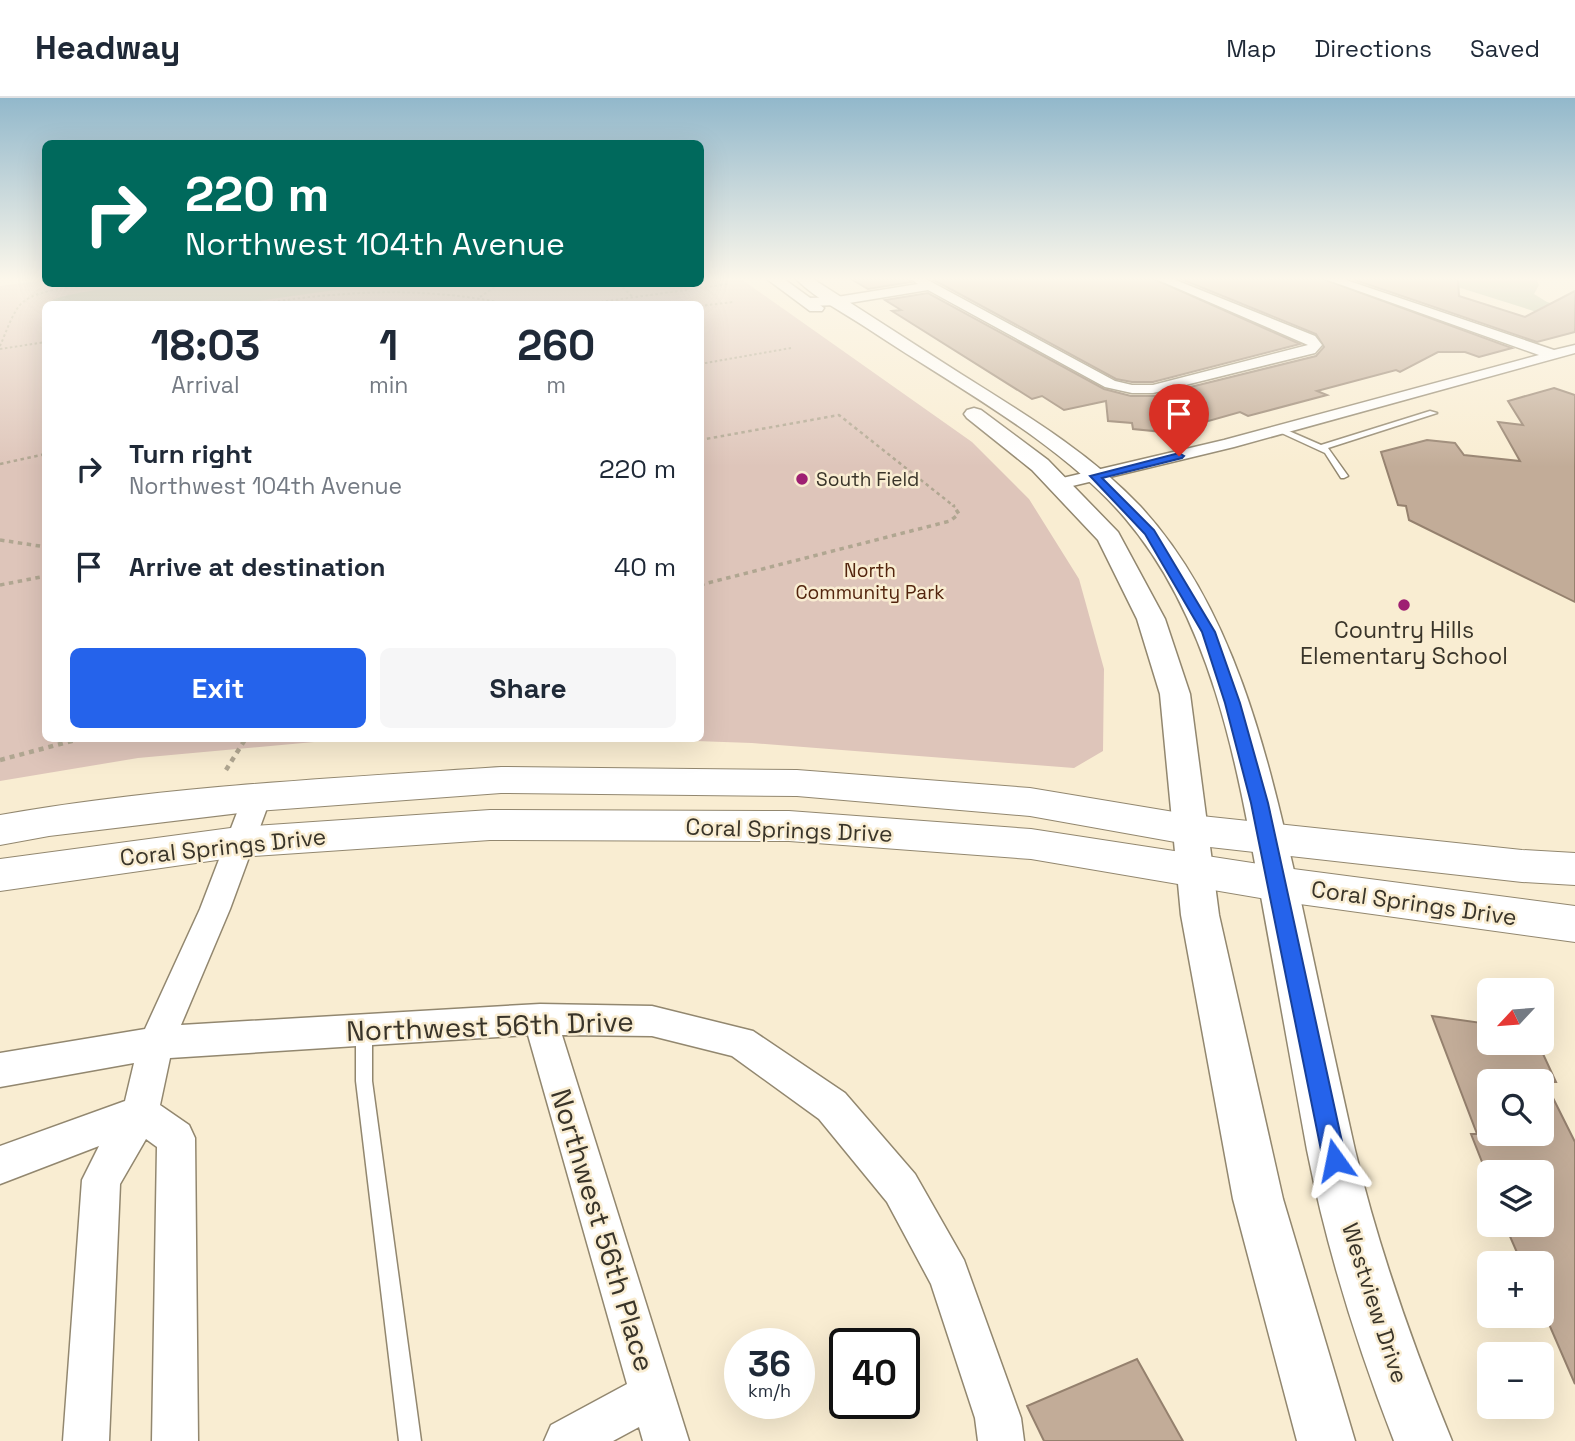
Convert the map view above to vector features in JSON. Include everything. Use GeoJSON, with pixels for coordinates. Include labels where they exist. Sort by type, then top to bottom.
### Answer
{"type":"FeatureCollection","features":[{"type":"Feature","properties":{"kind":"main road","name":"Coral Springs Drive"},"geometry":{"type":"LineString","coordinates":[[0,830],[49,821],[257,797],[501,780],[797,783],[1030,802],[1194,850],[1278,884],[1575,924]]}},
{"type":"Feature","properties":{"kind":"main road","name":"Coral Springs Drive"},"geometry":{"type":"LineString","coordinates":[[0,874],[238,842],[490,825],[789,826],[1031,844],[1194,850],[1268,838],[1522,866],[1575,869]]}},
{"type":"Feature","properties":{"kind":"street","name":"Westview Drive"},"geometry":{"type":"LineString","coordinates":[[900,342],[1030,426],[1095,476],[1150,533],[1209,632],[1232,703],[1268,838],[1346,1211],[1388,1354],[1423,1441]]}},
{"type":"Feature","properties":{"kind":"street"},"geometry":{"type":"LineString","coordinates":[[1032,342],[1110,384],[1132,389],[1166,386],[1310,350],[1315,345],[1312,342]]}},
{"type":"Feature","properties":{"kind":"street"},"geometry":{"type":"LineString","coordinates":[[1515,342],[1554,355]]}},
{"type":"Feature","properties":{"kind":"street"},"geometry":{"type":"LineString","coordinates":[[1060,484],[1279,430],[1575,349]]}},
{"type":"Feature","properties":{"kind":"street"},"geometry":{"type":"LineString","coordinates":[[949,397],[993,427],[1060,484],[1109,537],[1151,619],[1175,694],[1200,915],[1258,1199],[1326,1441]]}},
{"type":"Feature","properties":{"kind":"street"},"geometry":{"type":"LineString","coordinates":[[86,1441],[101,1180],[140,1113],[156,1042],[215,909],[257,797]]}},
{"type":"Feature","properties":{"kind":"street","name":"Northwest 56th Drive"},"geometry":{"type":"LineString","coordinates":[[0,1070],[156,1042],[540,1019],[652,1021],[741,1042],[832,1106],[901,1188],[949,1275],[998,1418],[1001,1441]]}},
{"type":"Feature","properties":{"kind":"street","name":"Northwest 56th Place"},"geometry":{"type":"LineString","coordinates":[[540,1019],[666,1441]]}},
{"type":"Feature","properties":{"kind":"street"},"geometry":{"type":"LineString","coordinates":[[0,1165],[140,1113]]}},
{"type":"Feature","properties":{"kind":"street"},"geometry":{"type":"LineString","coordinates":[[140,1113],[176,1138],[175,1441]]}},
{"type":"Feature","properties":{"kind":"street"},"geometry":{"type":"LineString","coordinates":[[567,1441],[652,1395]]}},
{"type":"Feature","properties":{"kind":"lane"},"geometry":{"type":"LineString","coordinates":[[1321,448],[1433,413]]}},
{"type":"Feature","properties":{"kind":"lane"},"geometry":{"type":"LineString","coordinates":[[1279,430],[1321,448],[1332,456],[1344,476]]}},
{"type":"Feature","properties":{"kind":"lane"},"geometry":{"type":"LineString","coordinates":[[364,1030],[365,1081],[410,1441]]}},
{"type":"Feature","properties":{"kind":"path"},"geometry":{"type":"LineString","coordinates":[[0,347],[42,342]]}},
{"type":"Feature","properties":{"kind":"path"},"geometry":{"type":"LineString","coordinates":[[704,363],[791,348]]}},
{"type":"Feature","properties":{"kind":"path"},"geometry":{"type":"LineString","coordinates":[[704,438],[839,415],[958,509],[959,514],[950,521],[704,584]]}},
{"type":"Feature","properties":{"kind":"path"},"geometry":{"type":"LineString","coordinates":[[0,464],[42,455]]}},
{"type":"Feature","properties":{"kind":"path"},"geometry":{"type":"LineString","coordinates":[[0,540],[42,546]]}},
{"type":"Feature","properties":{"kind":"path"},"geometry":{"type":"LineString","coordinates":[[0,585],[42,577]]}},
{"type":"Feature","properties":{"kind":"path"},"geometry":{"type":"LineString","coordinates":[[0,760],[68,742]]}},
{"type":"Feature","properties":{"kind":"path"},"geometry":{"type":"LineString","coordinates":[[225,771],[243,742]]}},
{"type":"Feature","properties":{"kind":"green space","name":"North Community Park"},"geometry":{"type":"Polygon","coordinates":[[[0,342],[42,342],[42,742],[314,742],[138,758],[0,781],[0,342]]]}},
{"type":"Feature","properties":{"kind":"green space","name":"North Community Park"},"geometry":{"type":"Polygon","coordinates":[[[704,342],[830,342],[972,442],[1029,499],[1079,579],[1104,669],[1103,751],[1074,768],[704,741],[704,342]]]}},
{"type":"Feature","properties":{"kind":"building"},"geometry":{"type":"Polygon","coordinates":[[[941,342],[1017,342],[1104,389],[1131,396],[1154,396],[1316,356],[1324,347],[1321,342],[1495,342],[1512,348],[1479,357],[1465,352],[1438,352],[1400,372],[1396,370],[1317,391],[1327,395],[1248,416],[1240,412],[1198,424],[1158,403],[1164,432],[1133,429],[1132,423],[1108,421],[1106,401],[1064,410],[1042,396],[1032,399],[941,342]]]}},
{"type":"Feature","properties":{"kind":"building"},"geometry":{"type":"Polygon","coordinates":[[[1047,342],[1295,342],[1300,344],[1153,382],[1116,379],[1047,342]]]}},
{"type":"Feature","properties":{"kind":"building"},"geometry":{"type":"Polygon","coordinates":[[[1554,388],[1575,395],[1575,602],[1409,520],[1406,506],[1398,505],[1381,452],[1427,440],[1455,443],[1464,455],[1520,461],[1498,422],[1523,425],[1508,401],[1554,388]]]}},
{"type":"Feature","properties":{"kind":"building"},"geometry":{"type":"Polygon","coordinates":[[[1432,1016],[1477,1022],[1477,1055],[1544,1055],[1550,1069],[1477,1069],[1477,1134],[1432,1016]]]}},
{"type":"Feature","properties":{"kind":"building"},"geometry":{"type":"Polygon","coordinates":[[[1554,1100],[1575,1142],[1575,1384],[1551,1328],[1554,1328],[1554,1251],[1516,1251],[1510,1237],[1554,1237],[1554,1160],[1481,1160],[1471,1134],[1477,1134],[1477,1146],[1554,1146],[1554,1100]]]}},
{"type":"Feature","properties":{"kind":"building"},"geometry":{"type":"Polygon","coordinates":[[[1137,1359],[1183,1441],[1044,1441],[1027,1406],[1137,1359]]]}},
{"type":"Feature","properties":{"kind":"place","name":"South Field"},"geometry":{"type":"Point","coordinates":[802,479]}},
{"type":"Feature","properties":{"kind":"place","name":"Country Hills Elementary School"},"geometry":{"type":"Point","coordinates":[1404,605]}},
{"type":"Feature","properties":{"kind":"route"},"geometry":{"type":"LineString","coordinates":[[1179,456],[1095,476],[1150,533],[1209,632],[1260,803],[1335,1160]]}}]}
